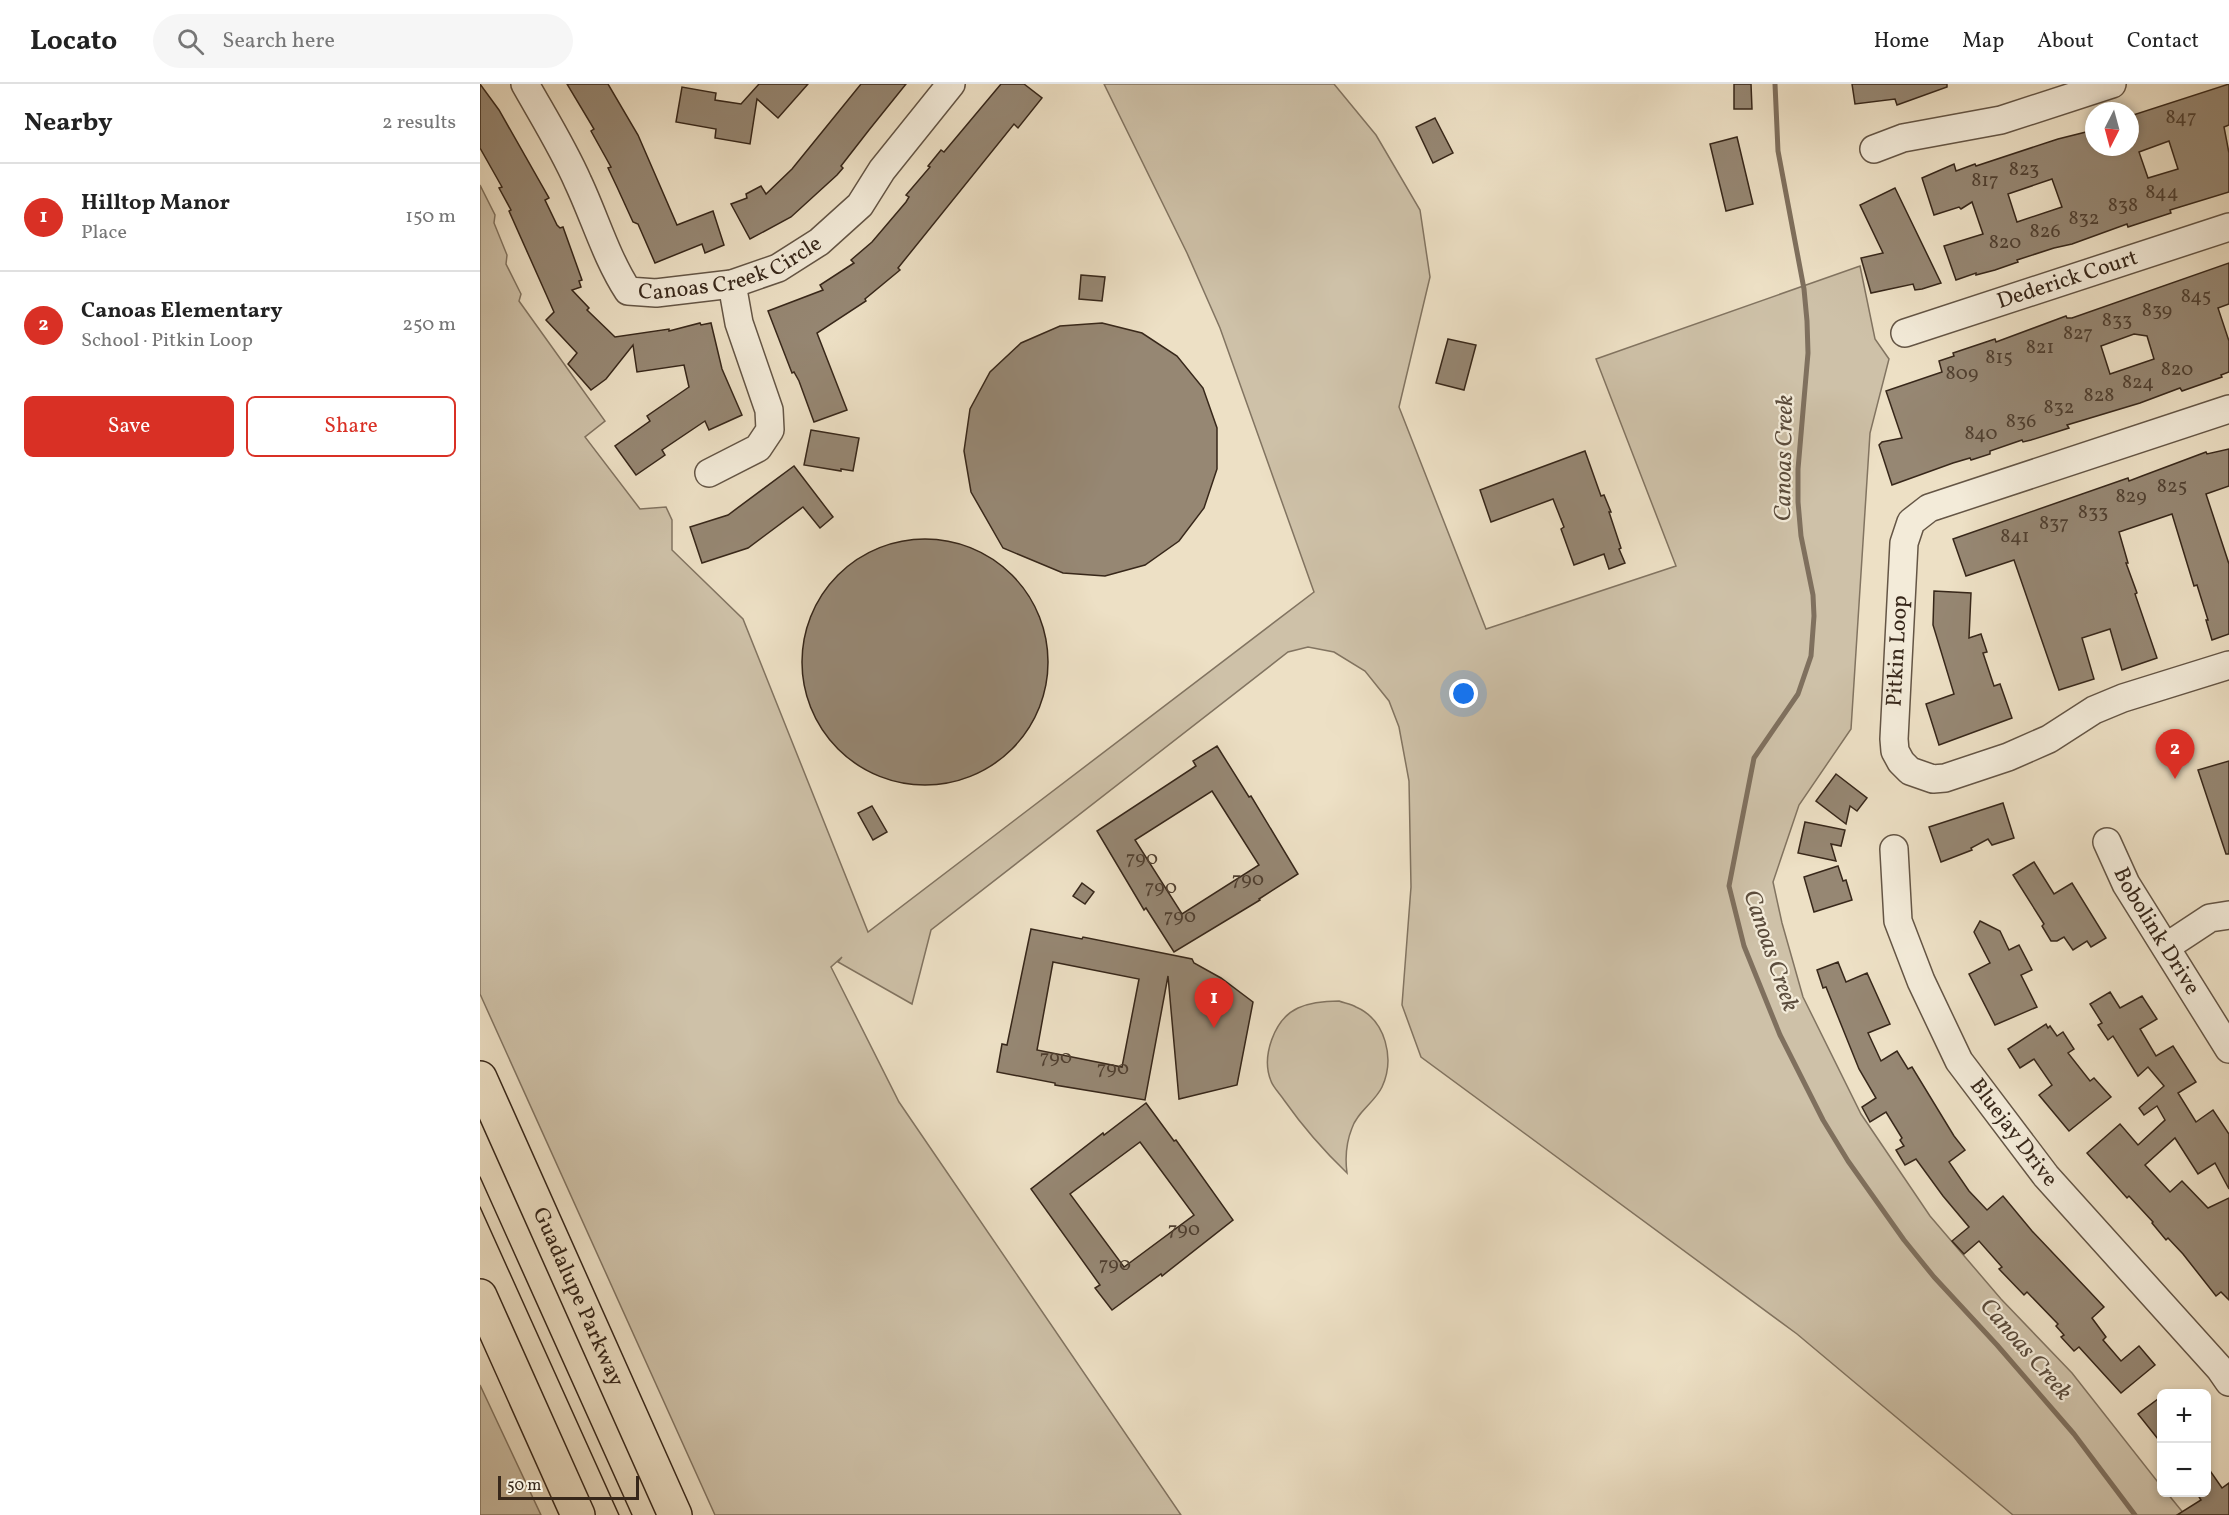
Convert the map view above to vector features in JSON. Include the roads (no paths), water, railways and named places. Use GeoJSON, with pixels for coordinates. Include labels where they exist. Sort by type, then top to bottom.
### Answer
{"type":"FeatureCollection","features":[{"type":"Feature","properties":{"kind":"highway","name":"Guadalupe Parkway"},"geometry":{"type":"LineString","coordinates":[[480,1078],[675,1515]]}},
{"type":"Feature","properties":{"kind":"highway"},"geometry":{"type":"LineString","coordinates":[[480,1296],[578,1515]]}},
{"type":"Feature","properties":{"kind":"street","name":"Canoas Creek Circle"},"geometry":{"type":"LineString","coordinates":[[525,84],[560,145],[597,224],[614,269],[628,291],[656,293],[732,284],[778,268],[819,242],[860,205],[882,170],[951,84]]}},
{"type":"Feature","properties":{"kind":"street"},"geometry":{"type":"LineString","coordinates":[[1874,149],[1903,138],[2001,120],[2112,84]]}},
{"type":"Feature","properties":{"kind":"street","name":"Dederick Court"},"geometry":{"type":"LineString","coordinates":[[1905,333],[2229,227]]}},
{"type":"Feature","properties":{"kind":"street"},"geometry":{"type":"LineString","coordinates":[[709,473],[758,448],[770,430],[770,410],[739,323],[732,284]]}},
{"type":"Feature","properties":{"kind":"street","name":"Pitkin Loop"},"geometry":{"type":"LineString","coordinates":[[2229,409],[1929,508],[1911,522],[1904,543],[1895,751],[1910,771],[1933,779],[1945,778],[2008,757],[2049,739],[2094,710],[2123,698],[2229,665]]}},
{"type":"Feature","properties":{"kind":"street","name":"Bobolink Drive"},"geometry":{"type":"LineString","coordinates":[[2107,842],[2126,884],[2229,1049]]}},
{"type":"Feature","properties":{"kind":"street","name":"Bluejay Drive"},"geometry":{"type":"LineString","coordinates":[[1894,849],[1898,921],[1921,981],[1959,1061],[2046,1176],[2226,1370]]}},
{"type":"Feature","properties":{"kind":"street"},"geometry":{"type":"LineString","coordinates":[[2166,946],[2210,918],[2229,915]]}},
{"type":"Feature","properties":{"kind":"waterway","name":"Canoas Creek"},"geometry":{"type":"LineString","coordinates":[[1775,84],[1778,151],[1804,289],[1807,321],[1808,353],[1798,469],[1798,502],[1801,536],[1813,595],[1814,616],[1811,656],[1798,694],[1754,758],[1729,886],[1744,946],[1780,1035],[1823,1120],[1848,1161],[1904,1240],[1934,1277],[2074,1434],[2135,1515]]}},
{"type":"Feature","properties":{"kind":"tram line"},"geometry":{"type":"LineString","coordinates":[[480,1177],[632,1515]]}},
{"type":"Feature","properties":{"kind":"tram line"},"geometry":{"type":"LineString","coordinates":[[480,1207],[619,1515]]}},
{"type":"Feature","properties":{"kind":"place","name":"Canoas Elementary"},"geometry":{"type":"Point","coordinates":[2175,779]}},
{"type":"Feature","properties":{"kind":"place","name":"Hilltop Manor"},"geometry":{"type":"Point","coordinates":[1214,1028]}}]}
